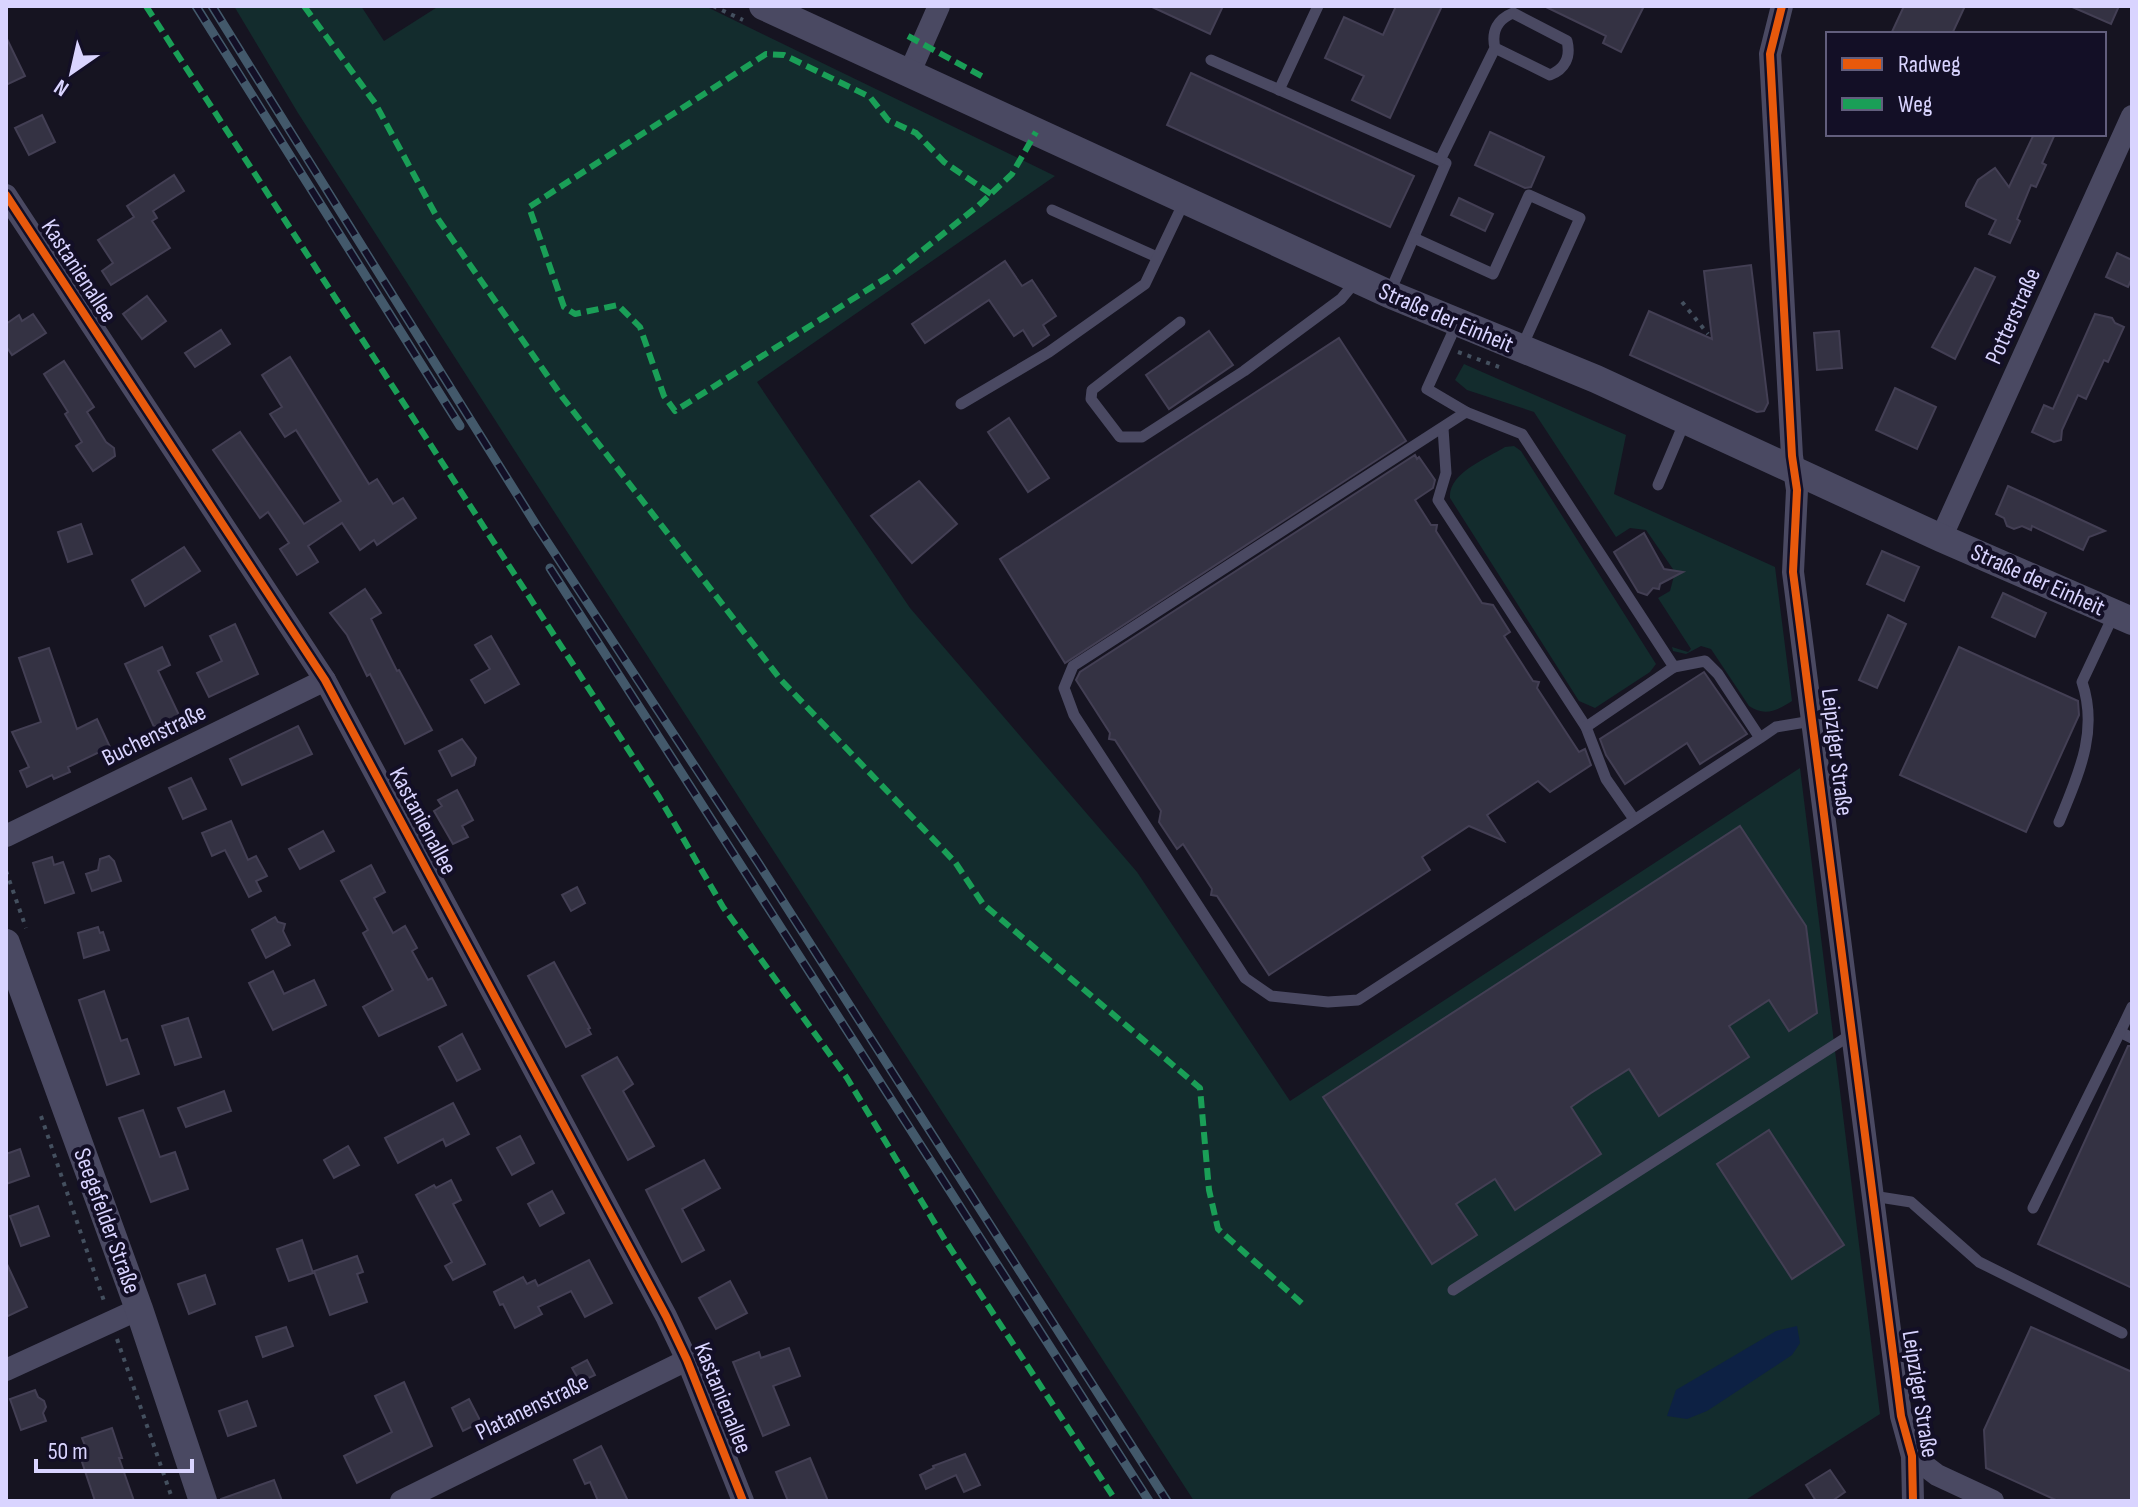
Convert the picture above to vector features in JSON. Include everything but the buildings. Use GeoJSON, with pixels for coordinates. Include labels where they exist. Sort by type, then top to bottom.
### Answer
{"type":"FeatureCollection","features":[{"type":"Feature","properties":{"kind":"street","name":"Straße der Einheit"},"geometry":{"type":"LineString","coordinates":[[763,6],[1389,294],[1596,379],[1941,538],[2123,617]]}},
{"type":"Feature","properties":{"kind":"street"},"geometry":{"type":"LineString","coordinates":[[909,74],[939,6]]}},
{"type":"Feature","properties":{"kind":"street","name":"Leipziger Straße"},"geometry":{"type":"LineString","coordinates":[[1782,6],[1770,54],[1797,495],[1793,572],[1901,1416],[1912,1456],[1913,1501]]}},
{"type":"Feature","properties":{"kind":"street","name":"Potterstraße"},"geometry":{"type":"LineString","coordinates":[[1941,538],[2132,116]]}},
{"type":"Feature","properties":{"kind":"street","name":"Kastanienallee"},"geometry":{"type":"LineString","coordinates":[[6,195],[325,680],[659,1302],[687,1360],[743,1501]]}},
{"type":"Feature","properties":{"kind":"street","name":"Buchenstraße"},"geometry":{"type":"LineString","coordinates":[[6,836],[325,680]]}},
{"type":"Feature","properties":{"kind":"street","name":"Seegefelder Straße"},"geometry":{"type":"LineString","coordinates":[[6,943],[139,1309],[203,1501]]}},
{"type":"Feature","properties":{"kind":"street"},"geometry":{"type":"LineString","coordinates":[[6,1370],[139,1309]]}},
{"type":"Feature","properties":{"kind":"street","name":"Platanenstraße"},"geometry":{"type":"LineString","coordinates":[[401,1501],[687,1360]]}},
{"type":"Feature","properties":{"kind":"street"},"geometry":{"type":"LineString","coordinates":[[1912,1456],[1937,1475],[1993,1501]]}},
{"type":"Feature","properties":{"kind":"lane"},"geometry":{"type":"LineString","coordinates":[[1279,90],[1318,6]]}},
{"type":"Feature","properties":{"kind":"lane"},"geometry":{"type":"LineString","coordinates":[[1440,160],[1495,48],[1495,29],[1499,22],[1513,13],[1567,41],[1569,49],[1565,64],[1550,75],[1495,48]]}},
{"type":"Feature","properties":{"kind":"lane"},"geometry":{"type":"LineString","coordinates":[[1211,60],[1446,163],[1389,294]]}},
{"type":"Feature","properties":{"kind":"lane"},"geometry":{"type":"LineString","coordinates":[[1414,238],[1493,274],[1529,195],[1580,218],[1520,349]]}},
{"type":"Feature","properties":{"kind":"lane"},"geometry":{"type":"LineString","coordinates":[[961,404],[1049,352],[1145,284],[1184,201]]}},
{"type":"Feature","properties":{"kind":"lane"},"geometry":{"type":"LineString","coordinates":[[1052,210],[1157,257]]}},
{"type":"Feature","properties":{"kind":"lane"},"geometry":{"type":"LineString","coordinates":[[1180,322],[1092,390],[1091,399],[1120,437],[1142,437],[1244,371],[1341,299],[1358,280]]}},
{"type":"Feature","properties":{"kind":"lane"},"geometry":{"type":"LineString","coordinates":[[1457,323],[1427,389],[1466,412],[1522,434],[1674,667]]}},
{"type":"Feature","properties":{"kind":"lane"},"geometry":{"type":"LineString","coordinates":[[1466,412],[1073,666],[1064,688],[1074,715],[1245,978],[1271,996],[1328,1002],[1358,1000],[1776,727],[1812,721]]}},
{"type":"Feature","properties":{"kind":"lane"},"geometry":{"type":"LineString","coordinates":[[1658,485],[1686,420]]}},
{"type":"Feature","properties":{"kind":"lane"},"geometry":{"type":"LineString","coordinates":[[1443,428],[1446,473],[1438,500],[1586,727],[1606,779],[1634,819]]}},
{"type":"Feature","properties":{"kind":"lane"},"geometry":{"type":"LineString","coordinates":[[2059,822],[2087,746],[2089,702],[2082,682],[2123,617]]}},
{"type":"Feature","properties":{"kind":"lane"},"geometry":{"type":"LineString","coordinates":[[1586,727],[1674,667],[1705,661],[1718,674],[1760,738]]}},
{"type":"Feature","properties":{"kind":"lane"},"geometry":{"type":"LineString","coordinates":[[2033,1208],[2126,1035],[2132,1007]]}},
{"type":"Feature","properties":{"kind":"lane"},"geometry":{"type":"LineString","coordinates":[[1453,1290],[1852,1034]]}},
{"type":"Feature","properties":{"kind":"lane"},"geometry":{"type":"LineString","coordinates":[[1873,1196],[1911,1202],[1979,1262],[2122,1333]]}},
{"type":"Feature","properties":{"kind":"path"},"geometry":{"type":"LineString","coordinates":[[1682,302],[1708,334]]}},
{"type":"Feature","properties":{"kind":"path"},"geometry":{"type":"LineString","coordinates":[[36,1102],[173,1501]]}},
{"type":"Feature","properties":{"kind":"green space"},"geometry":{"type":"Polygon","coordinates":[[[234,6],[361,6],[384,41],[439,6],[705,6],[1055,176],[757,382],[910,608],[1137,872],[1290,1101],[1800,768],[1880,1414],[1744,1501],[1194,1501],[522,462],[298,113],[234,6]]]}},
{"type":"Feature","properties":{"kind":"green space"},"geometry":{"type":"Polygon","coordinates":[[[1464,364],[1626,435],[1614,494],[1775,567],[1792,701],[1771,711],[1755,709],[1749,706],[1711,649],[1701,646],[1686,654],[1673,651],[1672,647],[1688,652],[1691,649],[1658,598],[1670,591],[1675,572],[1646,530],[1630,528],[1616,537],[1534,412],[1467,390],[1455,380],[1464,364]]]}},
{"type":"Feature","properties":{"kind":"green space"},"geometry":{"type":"Polygon","coordinates":[[[1514,446],[1521,451],[1656,664],[1650,672],[1595,708],[1579,701],[1450,498],[1455,481],[1462,474],[1505,447],[1514,446]]]}},
{"type":"Feature","properties":{"kind":"water"},"geometry":{"type":"Polygon","coordinates":[[[1797,1326],[1800,1343],[1792,1355],[1707,1411],[1687,1419],[1667,1416],[1676,1390],[1776,1331],[1797,1326]]]}},
{"type":"Feature","properties":{"kind":"railway"},"geometry":{"type":"LineString","coordinates":[[196,6],[460,426]]}},
{"type":"Feature","properties":{"kind":"railway"},"geometry":{"type":"LineString","coordinates":[[212,6],[538,528],[759,864],[1167,1501]]}},
{"type":"Feature","properties":{"kind":"railway"},"geometry":{"type":"LineString","coordinates":[[550,568],[1149,1501]]}},
{"type":"Feature","properties":{"kind":"marked path"},"geometry":{"type":"LineString","coordinates":[[146,6],[659,797],[723,907],[847,1078],[945,1240],[1116,1501]]}},
{"type":"Feature","properties":{"kind":"marked path"},"geometry":{"type":"LineString","coordinates":[[304,6],[375,103],[438,219],[563,398],[781,680],[955,862],[983,904],[1200,1088],[1209,1190],[1218,1229],[1306,1307]]}},
{"type":"Feature","properties":{"kind":"marked path"},"geometry":{"type":"LineString","coordinates":[[908,36],[985,78]]}},
{"type":"Feature","properties":{"kind":"marked path"},"geometry":{"type":"LineString","coordinates":[[991,194],[944,162],[916,133],[888,120],[870,97],[784,55],[766,54],[529,207],[564,307],[575,314],[618,305],[640,327],[664,396],[675,411],[894,273],[978,206],[1012,174],[1036,132]]}},
{"type":"Feature","properties":{"kind":"cycle path"},"geometry":{"type":"LineString","coordinates":[[1782,6],[1770,54],[1792,456],[1797,490],[1793,572],[1901,1416],[1912,1456],[1913,1501]]}},
{"type":"Feature","properties":{"kind":"cycle path"},"geometry":{"type":"LineString","coordinates":[[6,195],[325,680],[666,1316],[687,1360],[743,1501]]}}]}
